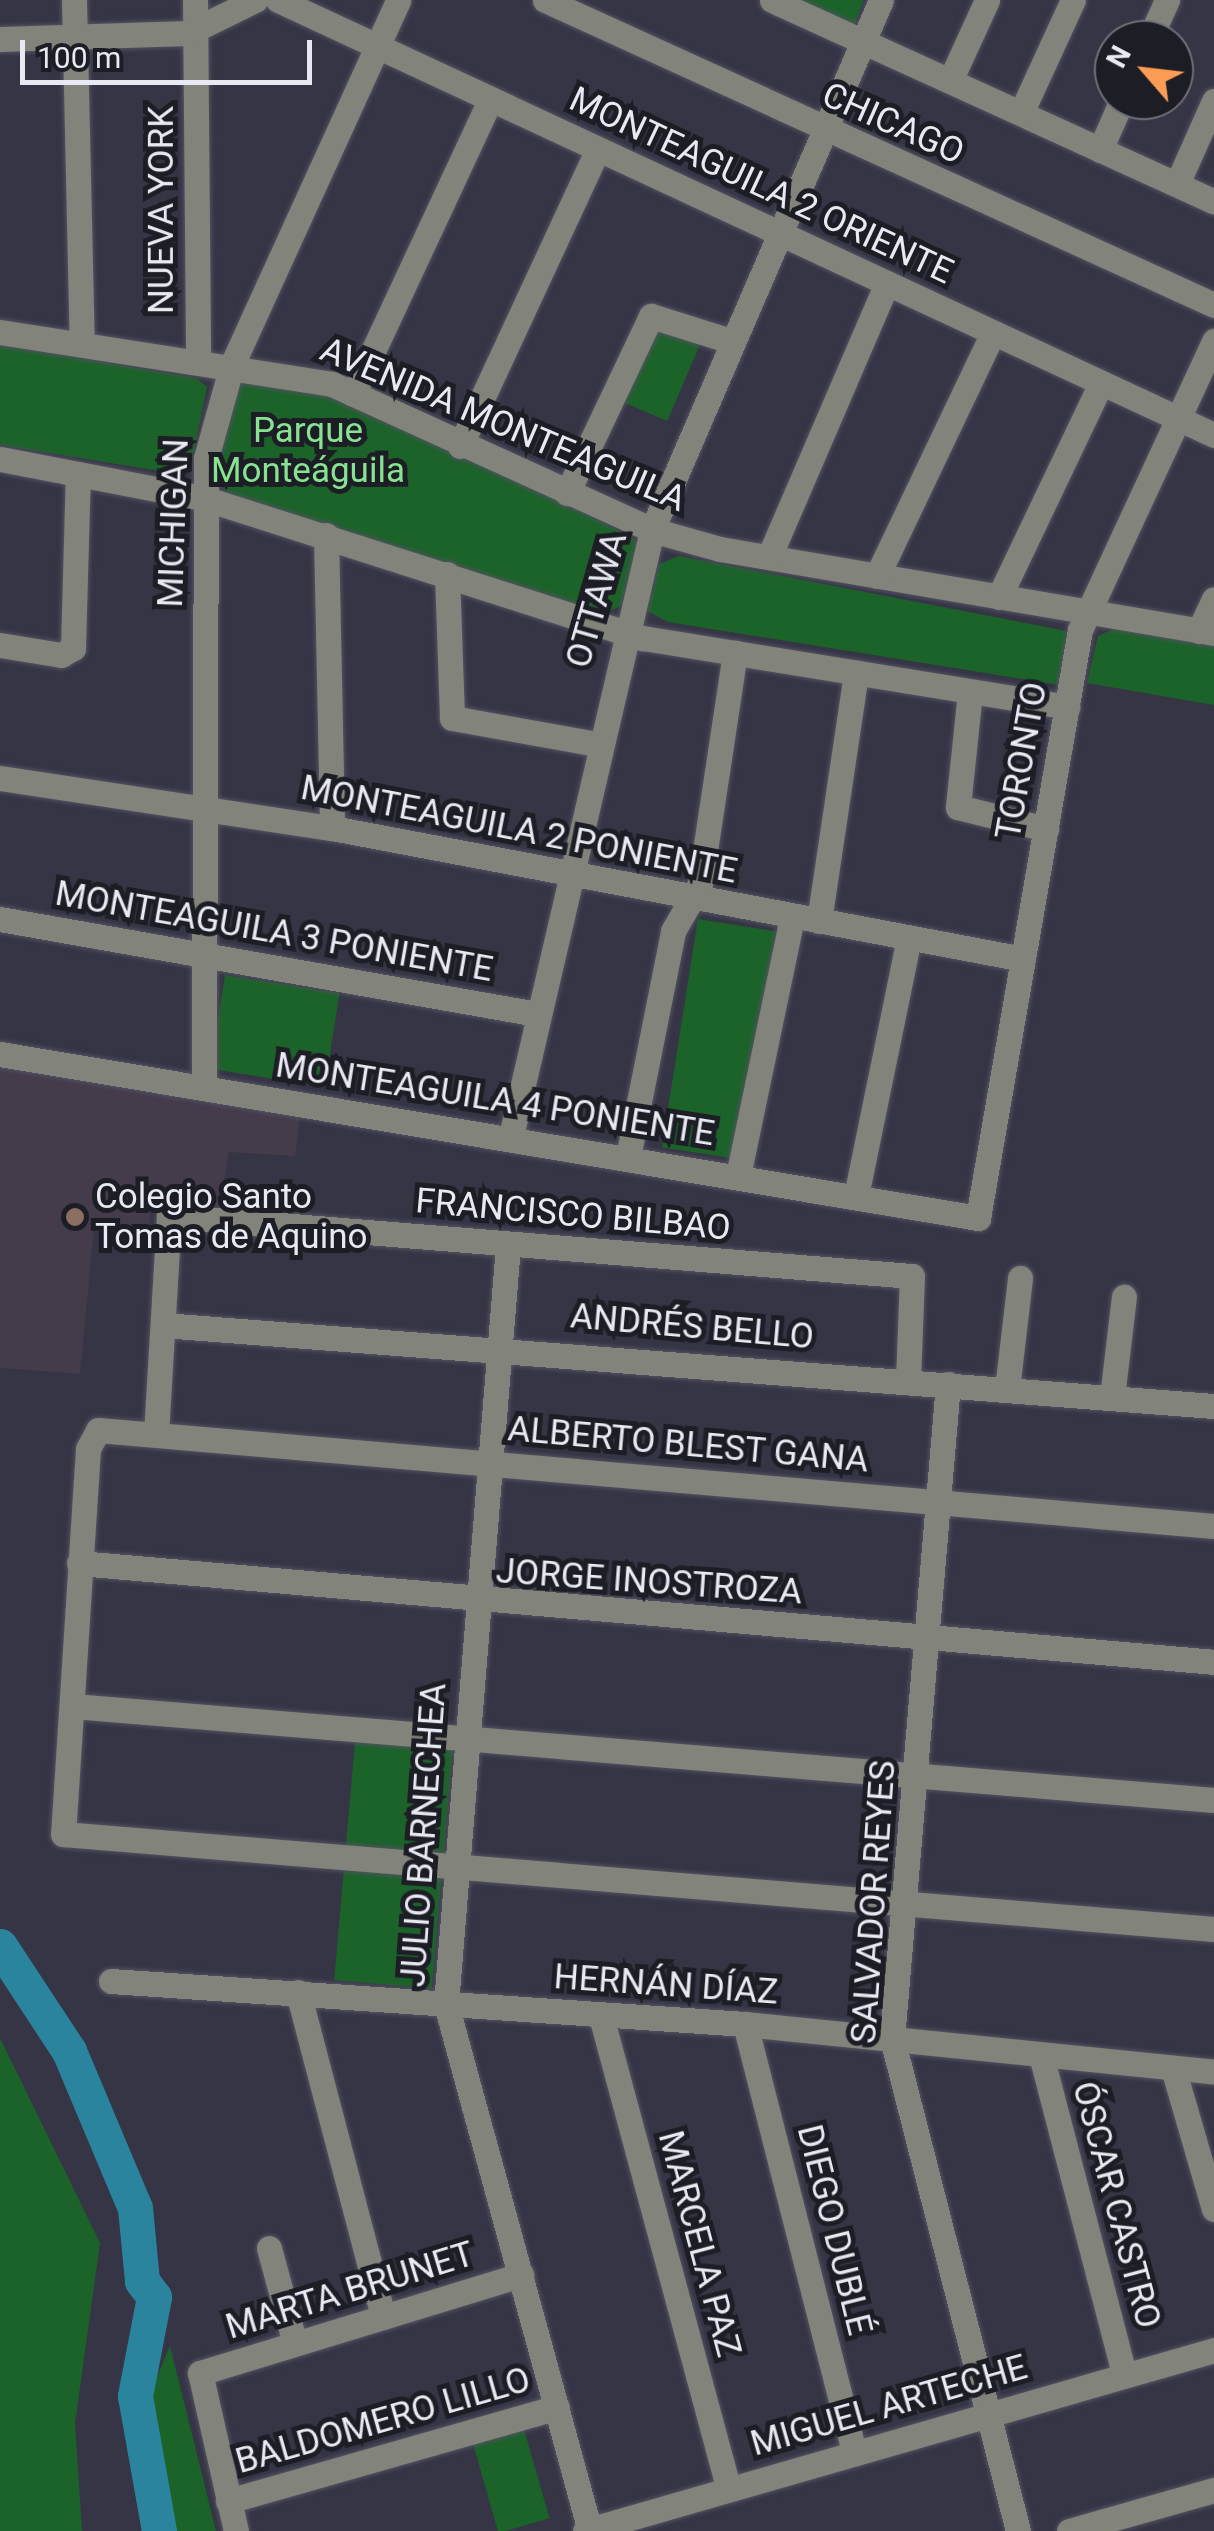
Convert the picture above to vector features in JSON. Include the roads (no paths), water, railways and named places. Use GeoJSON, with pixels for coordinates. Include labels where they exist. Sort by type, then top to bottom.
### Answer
{"type":"FeatureCollection","features":[{"type":"Feature","properties":{"kind":"street"},"geometry":{"type":"LineString","coordinates":[[74,0],[82,343]]}},
{"type":"Feature","properties":{"kind":"street","name":"NUEVA YORK"},"geometry":{"type":"LineString","coordinates":[[195,0],[198,360]]}},
{"type":"Feature","properties":{"kind":"street"},"geometry":{"type":"LineString","coordinates":[[0,39],[74,38],[196,28],[254,0]]}},
{"type":"Feature","properties":{"kind":"street","name":"MONTEAGUILA 2 ORIENTE"},"geometry":{"type":"LineString","coordinates":[[278,0],[1214,435]]}},
{"type":"Feature","properties":{"kind":"street","name":"MICHIGAN"},"geometry":{"type":"LineString","coordinates":[[204,1087],[210,810],[203,498],[232,365],[398,0]]}},
{"type":"Feature","properties":{"kind":"street","name":"CHICAGO"},"geometry":{"type":"LineString","coordinates":[[545,0],[824,132],[1214,305]]}},
{"type":"Feature","properties":{"kind":"street"},"geometry":{"type":"LineString","coordinates":[[772,0],[1214,201]]}},
{"type":"Feature","properties":{"kind":"street","name":"OTTAWA"},"geometry":{"type":"LineString","coordinates":[[512,1136],[622,630],[652,530],[881,0]]}},
{"type":"Feature","properties":{"kind":"street"},"geometry":{"type":"LineString","coordinates":[[950,81],[986,0]]}},
{"type":"Feature","properties":{"kind":"street"},"geometry":{"type":"LineString","coordinates":[[1020,114],[1073,0]]}},
{"type":"Feature","properties":{"kind":"street"},"geometry":{"type":"LineString","coordinates":[[353,394],[490,100]]}},
{"type":"Feature","properties":{"kind":"street"},"geometry":{"type":"LineString","coordinates":[[1177,184],[1214,101]]}},
{"type":"Feature","properties":{"kind":"street"},"geometry":{"type":"LineString","coordinates":[[1100,150],[1113,120]]}},
{"type":"Feature","properties":{"kind":"street"},"geometry":{"type":"LineString","coordinates":[[460,446],[598,149]]}},
{"type":"Feature","properties":{"kind":"street"},"geometry":{"type":"LineString","coordinates":[[769,557],[887,283]]}},
{"type":"Feature","properties":{"kind":"street"},"geometry":{"type":"LineString","coordinates":[[566,492],[651,316],[731,341]]}},
{"type":"Feature","properties":{"kind":"street","name":"AVENIDA MONTEAGUILA"},"geometry":{"type":"LineString","coordinates":[[0,332],[232,365],[353,394],[460,446],[652,530],[769,557],[1207,632]]}},
{"type":"Feature","properties":{"kind":"street"},"geometry":{"type":"LineString","coordinates":[[877,576],[993,332]]}},
{"type":"Feature","properties":{"kind":"street","name":"TORONTO"},"geometry":{"type":"LineString","coordinates":[[978,1218],[1086,613],[1214,341]]}},
{"type":"Feature","properties":{"kind":"street"},"geometry":{"type":"LineString","coordinates":[[999,597],[1101,383]]}},
{"type":"Feature","properties":{"kind":"street"},"geometry":{"type":"LineString","coordinates":[[0,459],[203,498],[622,630],[735,653],[1067,707]]}},
{"type":"Feature","properties":{"kind":"street"},"geometry":{"type":"LineString","coordinates":[[0,645],[60,656],[73,648],[78,474]]}},
{"type":"Feature","properties":{"kind":"street"},"geometry":{"type":"LineString","coordinates":[[326,536],[332,828]]}},
{"type":"Feature","properties":{"kind":"street"},"geometry":{"type":"LineString","coordinates":[[447,574],[452,718],[596,744]]}},
{"type":"Feature","properties":{"kind":"street"},"geometry":{"type":"LineString","coordinates":[[1207,632],[1214,599]]}},
{"type":"Feature","properties":{"kind":"street"},"geometry":{"type":"LineString","coordinates":[[628,1157],[673,931],[693,898],[735,653]]}},
{"type":"Feature","properties":{"kind":"street"},"geometry":{"type":"LineString","coordinates":[[819,922],[856,673]]}},
{"type":"Feature","properties":{"kind":"street"},"geometry":{"type":"LineString","coordinates":[[970,692],[958,807],[1046,828]]}},
{"type":"Feature","properties":{"kind":"street","name":"MONTEAGUILA 2 PONIENTE"},"geometry":{"type":"LineString","coordinates":[[0,778],[332,828],[1023,959]]}},
{"type":"Feature","properties":{"kind":"street"},"geometry":{"type":"LineString","coordinates":[[738,1176],[792,916]]}},
{"type":"Feature","properties":{"kind":"street","name":"MONTEAGUILA 3 PONIENTE"},"geometry":{"type":"LineString","coordinates":[[0,920],[537,1014]]}},
{"type":"Feature","properties":{"kind":"street"},"geometry":{"type":"LineString","coordinates":[[856,1196],[909,938]]}},
{"type":"Feature","properties":{"kind":"street","name":"MONTEAGUILA 4 PONIENTE"},"geometry":{"type":"LineString","coordinates":[[0,1054],[512,1136],[978,1218]]}},
{"type":"Feature","properties":{"kind":"street","name":"FRANCISCO BILBAO"},"geometry":{"type":"LineString","coordinates":[[163,1325],[170,1216],[912,1276],[908,1380]]}},
{"type":"Feature","properties":{"kind":"street","name":"JULIO BARNECHEA"},"geometry":{"type":"LineString","coordinates":[[508,1246],[502,1350],[488,1463],[468,1739],[454,1867],[446,2004],[588,2530]]}},
{"type":"Feature","properties":{"kind":"street"},"geometry":{"type":"LineString","coordinates":[[1007,1388],[1020,1278]]}},
{"type":"Feature","properties":{"kind":"street"},"geometry":{"type":"LineString","coordinates":[[1112,1398],[1124,1296]]}},
{"type":"Feature","properties":{"kind":"street"},"geometry":{"type":"LineString","coordinates":[[156,1434],[163,1325]]}},
{"type":"Feature","properties":{"kind":"street","name":"ANDRÉS BELLO"},"geometry":{"type":"LineString","coordinates":[[163,1325],[1214,1406]]}},
{"type":"Feature","properties":{"kind":"street","name":"SALVADOR REYES"},"geometry":{"type":"LineString","coordinates":[[948,1384],[892,2038],[1018,2531]]}},
{"type":"Feature","properties":{"kind":"street","name":"ALBERTO BLEST GANA"},"geometry":{"type":"LineString","coordinates":[[79,1563],[92,1437],[110,1428],[1214,1526]]}},
{"type":"Feature","properties":{"kind":"street"},"geometry":{"type":"LineString","coordinates":[[79,1563],[74,1706],[63,1834],[454,1867],[904,1898],[1214,1930]]}},
{"type":"Feature","properties":{"kind":"street","name":"JORGE INOSTROZA"},"geometry":{"type":"LineString","coordinates":[[79,1563],[476,1604],[1214,1662]]}},
{"type":"Feature","properties":{"kind":"street"},"geometry":{"type":"LineString","coordinates":[[74,1706],[1214,1800]]}},
{"type":"Feature","properties":{"kind":"street","name":"HERNÁN DÍAZ"},"geometry":{"type":"LineString","coordinates":[[111,1981],[746,2024],[1214,2072]]}},
{"type":"Feature","properties":{"kind":"street"},"geometry":{"type":"LineString","coordinates":[[298,1992],[383,2318]]}},
{"type":"Feature","properties":{"kind":"street","name":"MARCELA PAZ"},"geometry":{"type":"LineString","coordinates":[[601,2016],[729,2490]]}},
{"type":"Feature","properties":{"kind":"street","name":"DIEGO DUBLÉ"},"geometry":{"type":"LineString","coordinates":[[746,2024],[854,2454]]}},
{"type":"Feature","properties":{"kind":"street","name":"ÓSCAR CASTRO"},"geometry":{"type":"LineString","coordinates":[[1041,2055],[1124,2373]]}},
{"type":"Feature","properties":{"kind":"street"},"geometry":{"type":"LineString","coordinates":[[1173,2068],[1214,2209]]}},
{"type":"Feature","properties":{"kind":"street"},"geometry":{"type":"LineString","coordinates":[[270,2248],[295,2344]]}},
{"type":"Feature","properties":{"kind":"street","name":"MARTA BRUNET"},"geometry":{"type":"LineString","coordinates":[[228,2501],[200,2374],[521,2276]]}},
{"type":"Feature","properties":{"kind":"street","name":"MIGUEL ARTECHE"},"geometry":{"type":"LineString","coordinates":[[588,2530],[1214,2350]]}},
{"type":"Feature","properties":{"kind":"street","name":"BALDOMERO LILLO"},"geometry":{"type":"LineString","coordinates":[[228,2501],[557,2408]]}},
{"type":"Feature","properties":{"kind":"street"},"geometry":{"type":"LineString","coordinates":[[1069,2531],[1214,2490]]}},
{"type":"Feature","properties":{"kind":"street"},"geometry":{"type":"LineString","coordinates":[[228,2501],[236,2531]]}},
{"type":"Feature","properties":{"kind":"waterway"},"geometry":{"type":"LineString","coordinates":[[0,1946],[69,2051],[135,2208],[142,2281],[154,2297],[135,2396],[159,2531]]}},
{"type":"Feature","properties":{"kind":"place","name":"Colegio Santo Tomas de Aquino"},"geometry":{"type":"Point","coordinates":[75,1217]}},
{"type":"Feature","properties":{"kind":"park label","name":"Parque Monteáguila"},"geometry":{"type":"Point","coordinates":[308,451]}}]}
